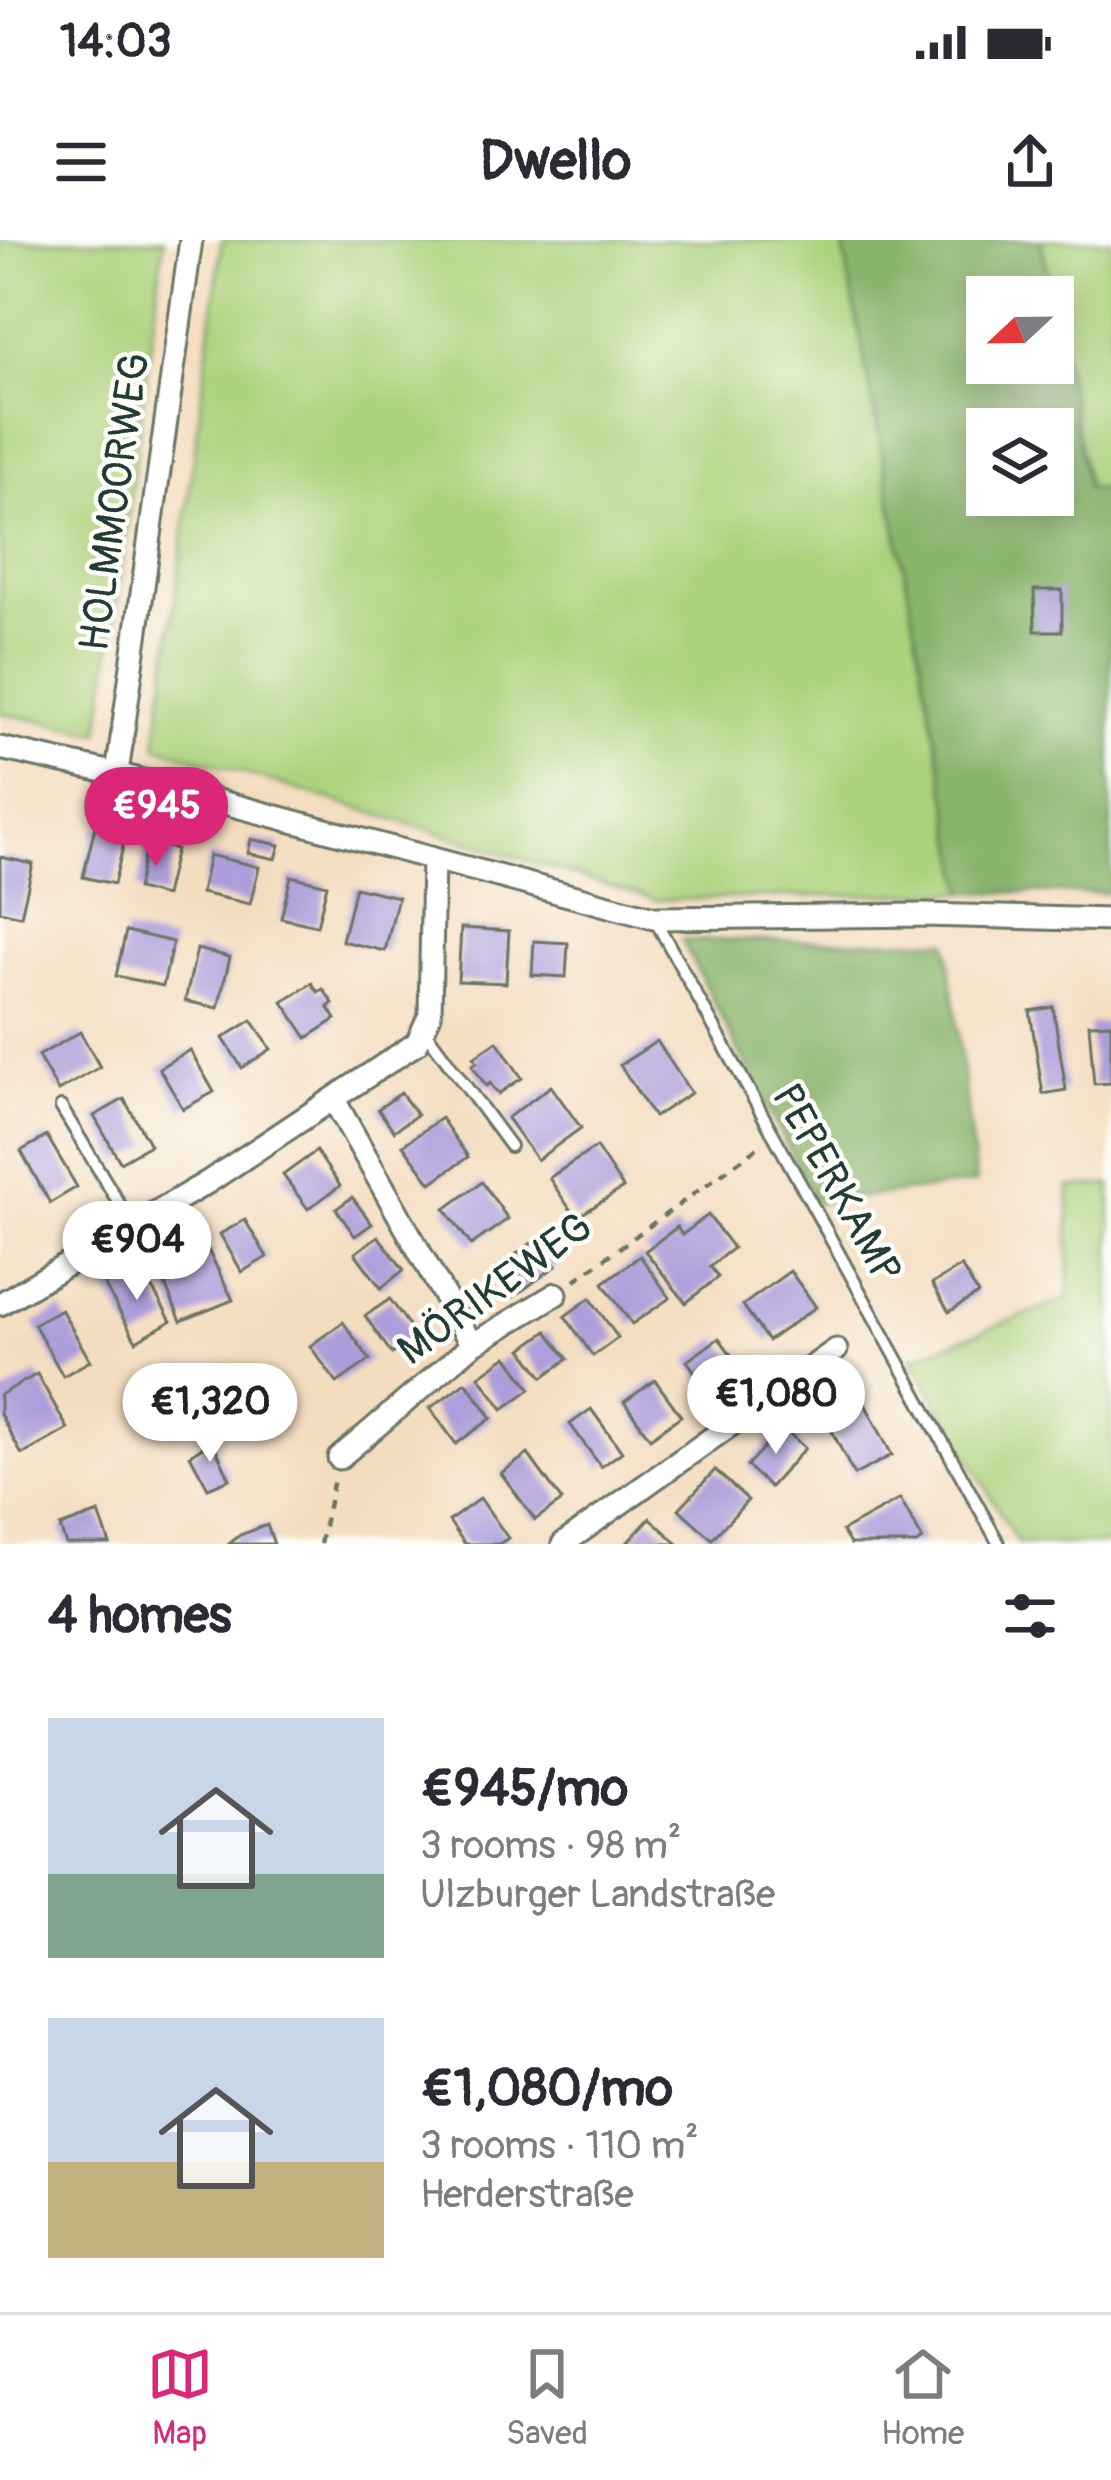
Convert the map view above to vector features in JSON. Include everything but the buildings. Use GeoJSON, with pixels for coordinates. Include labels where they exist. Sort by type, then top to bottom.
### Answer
{"type":"FeatureCollection","features":[{"type":"Feature","properties":{"kind":"street","name":"HOLMMOORWEG"},"geometry":{"type":"LineString","coordinates":[[117,775],[191,240]]}},
{"type":"Feature","properties":{"kind":"street"},"geometry":{"type":"LineString","coordinates":[[0,748],[654,918],[924,915],[1111,920]]}},
{"type":"Feature","properties":{"kind":"street"},"geometry":{"type":"LineString","coordinates":[[0,1304],[134,1228],[409,1051],[430,1016],[433,859]]}},
{"type":"Feature","properties":{"kind":"street"},"geometry":{"type":"LineString","coordinates":[[334,1100],[472,1345]]}},
{"type":"Feature","properties":{"kind":"street","name":"MÖRIKEWEG"},"geometry":{"type":"LineString","coordinates":[[339,1459],[472,1345],[556,1294]]}},
{"type":"Feature","properties":{"kind":"street"},"geometry":{"type":"LineString","coordinates":[[563,1544],[836,1350]]}},
{"type":"Feature","properties":{"kind":"lane","name":"PEPERKAMP"},"geometry":{"type":"LineString","coordinates":[[654,918],[999,1544]]}},
{"type":"Feature","properties":{"kind":"lane"},"geometry":{"type":"LineString","coordinates":[[425,1030],[511,1146]]}},
{"type":"Feature","properties":{"kind":"lane"},"geometry":{"type":"LineString","coordinates":[[61,1108],[134,1228]]}},
{"type":"Feature","properties":{"kind":"path","name":"MÖRIKEWEG"},"geometry":{"type":"LineString","coordinates":[[556,1294],[772,1137]]}},
{"type":"Feature","properties":{"kind":"path"},"geometry":{"type":"LineString","coordinates":[[320,1544],[339,1459]]}},
{"type":"Feature","properties":{"kind":"green space"},"geometry":{"type":"Polygon","coordinates":[[[0,240],[164,240],[100,732],[0,713],[0,240]]]}},
{"type":"Feature","properties":{"kind":"green space"},"geometry":{"type":"Polygon","coordinates":[[[222,240],[842,240],[965,892],[656,900],[156,746],[222,240]]]}},
{"type":"Feature","properties":{"kind":"green space"},"geometry":{"type":"Polygon","coordinates":[[[842,240],[1041,240],[1048,276],[966,276],[966,384],[1068,384],[1072,408],[966,408],[966,516],[1074,516],[1074,417],[1087,488],[1111,490],[1111,893],[965,892],[842,240]]]}},
{"type":"Feature","properties":{"kind":"green space"},"geometry":{"type":"Polygon","coordinates":[[[1041,240],[1111,240],[1111,490],[1088,489],[1068,384],[1074,384],[1074,276],[1048,276],[1041,240]]]}},
{"type":"Feature","properties":{"kind":"green space"},"geometry":{"type":"Polygon","coordinates":[[[682,940],[947,941],[976,1183],[816,1203],[682,940]]]}},
{"type":"Feature","properties":{"kind":"green space"},"geometry":{"type":"Polygon","coordinates":[[[1111,1185],[1111,1544],[1018,1544],[912,1358],[1069,1298],[1069,1187],[1111,1185]]]}}]}
